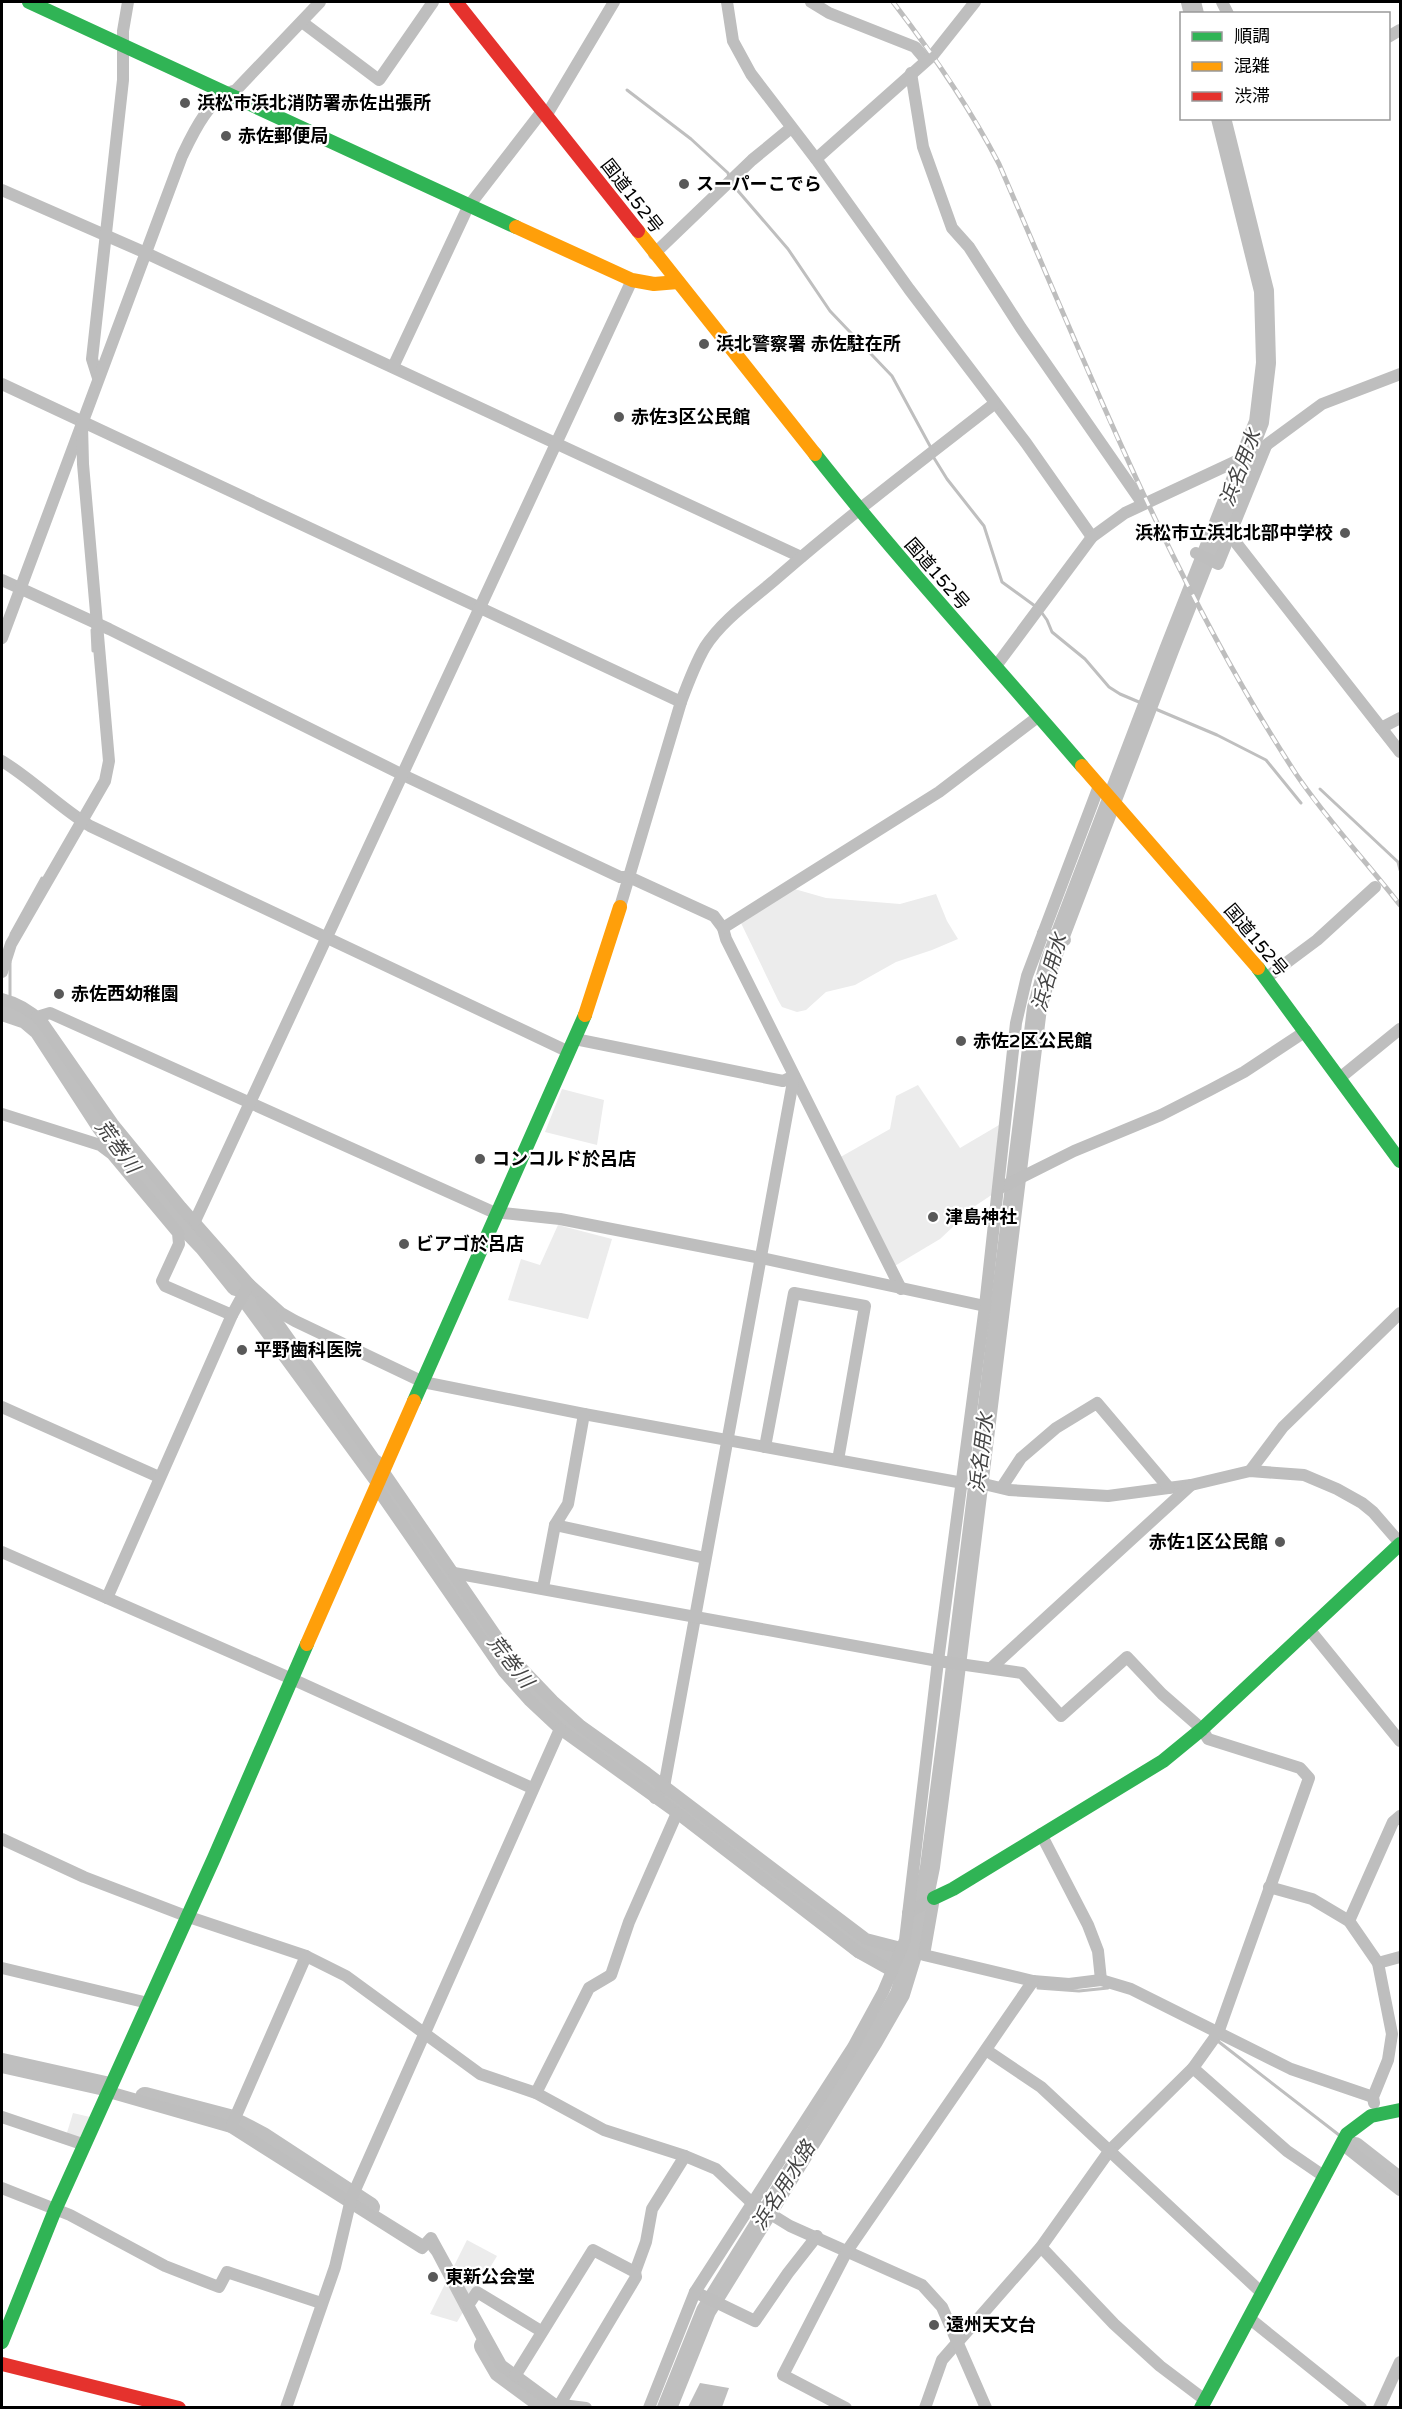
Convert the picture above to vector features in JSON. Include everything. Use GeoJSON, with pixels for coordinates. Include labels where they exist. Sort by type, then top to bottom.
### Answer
{"type":"FeatureCollection","features":[{"type":"Feature","properties":{"kind":"main road"},"geometry":{"type":"LineString","coordinates":[[29,2],[123,43],[468,207],[632,280],[654,284],[678,282]]}},
{"type":"Feature","properties":{"kind":"main road","name":"国道152号"},"geometry":{"type":"LineString","coordinates":[[456,2],[858,509],[945,612],[996,666],[1266,978],[1401,1161]]}},
{"type":"Feature","properties":{"kind":"main road"},"geometry":{"type":"LineString","coordinates":[[2,2342],[55,2210],[590,1004],[620,907]]}},
{"type":"Feature","properties":{"kind":"main road"},"geometry":{"type":"LineString","coordinates":[[934,1898],[953,1889],[1162,1761],[1203,1729],[1401,1544]]}},
{"type":"Feature","properties":{"kind":"main road"},"geometry":{"type":"LineString","coordinates":[[1203,2404],[1347,2134],[1361,2121],[1376,2113],[1401,2110]]}},
{"type":"Feature","properties":{"kind":"main road"},"geometry":{"type":"LineString","coordinates":[[2,2364],[179,2408]]}},
{"type":"Feature","properties":{"kind":"street"},"geometry":{"type":"LineString","coordinates":[[98,378],[92,359],[123,80],[123,31],[128,2]]}},
{"type":"Feature","properties":{"kind":"street"},"geometry":{"type":"LineString","coordinates":[[2,638],[182,156],[193,134],[205,115],[226,92],[236,90],[320,2]]}},
{"type":"Feature","properties":{"kind":"street"},"geometry":{"type":"LineString","coordinates":[[302,22],[380,80],[434,2]]}},
{"type":"Feature","properties":{"kind":"street"},"geometry":{"type":"LineString","coordinates":[[393,367],[468,207],[540,114],[546,116],[614,2]]}},
{"type":"Feature","properties":{"kind":"street"},"geometry":{"type":"LineString","coordinates":[[727,2],[733,41],[751,74],[790,128],[816,159],[994,404],[1026,443],[1092,537]]}},
{"type":"Feature","properties":{"kind":"street"},"geometry":{"type":"LineString","coordinates":[[811,2],[829,13],[915,47],[926,60]]}},
{"type":"Feature","properties":{"kind":"street"},"geometry":{"type":"LineString","coordinates":[[816,159],[933,55],[975,2]]}},
{"type":"Feature","properties":{"kind":"street"},"geometry":{"type":"LineString","coordinates":[[912,73],[923,147],[952,228],[969,247],[1021,328],[1143,504]]}},
{"type":"Feature","properties":{"kind":"street"},"geometry":{"type":"LineString","coordinates":[[654,254],[752,160],[790,128]]}},
{"type":"Feature","properties":{"kind":"street"},"geometry":{"type":"LineString","coordinates":[[2,190],[146,253],[801,557]]}},
{"type":"Feature","properties":{"kind":"street"},"geometry":{"type":"LineString","coordinates":[[195,1221],[632,280]]}},
{"type":"Feature","properties":{"kind":"street"},"geometry":{"type":"LineString","coordinates":[[996,666],[1092,537],[1125,513],[1262,448],[1322,404],[1401,374]]}},
{"type":"Feature","properties":{"kind":"street"},"geometry":{"type":"LineString","coordinates":[[2,384],[681,702]]}},
{"type":"Feature","properties":{"kind":"street"},"geometry":{"type":"LineString","coordinates":[[620,907],[681,702],[706,646],[733,616],[858,509],[994,404]]}},
{"type":"Feature","properties":{"kind":"street"},"geometry":{"type":"LineString","coordinates":[[2,972],[11,944],[108,771],[82,421]]}},
{"type":"Feature","properties":{"kind":"street"},"geometry":{"type":"LineString","coordinates":[[1196,553],[1218,564],[1233,530],[1262,448]]}},
{"type":"Feature","properties":{"kind":"street"},"geometry":{"type":"LineString","coordinates":[[1233,530],[1238,544],[1401,752]]}},
{"type":"Feature","properties":{"kind":"street"},"geometry":{"type":"LineString","coordinates":[[2,580],[97,623],[403,775],[620,877],[629,877],[714,916],[723,928],[726,939],[901,1289]]}},
{"type":"Feature","properties":{"kind":"street"},"geometry":{"type":"LineString","coordinates":[[723,928],[939,792],[1039,716]]}},
{"type":"Feature","properties":{"kind":"street"},"geometry":{"type":"LineString","coordinates":[[1381,728],[1401,718]]}},
{"type":"Feature","properties":{"kind":"street"},"geometry":{"type":"LineString","coordinates":[[2,761],[31,780],[74,818],[327,938],[572,1045],[783,1081],[794,1076]]}},
{"type":"Feature","properties":{"kind":"street"},"geometry":{"type":"LineString","coordinates":[[649,2408],[700,2295],[754,2203],[853,2047],[883,1992],[904,1940],[965,1483],[985,1306],[1003,1187],[1016,1023],[1027,976],[1046,935],[1102,790]]}},
{"type":"Feature","properties":{"kind":"street"},"geometry":{"type":"LineString","coordinates":[[1266,978],[1317,940],[1375,887]]}},
{"type":"Feature","properties":{"kind":"street"},"geometry":{"type":"LineString","coordinates":[[1046,935],[1065,939]]}},
{"type":"Feature","properties":{"kind":"street"},"geometry":{"type":"LineString","coordinates":[[2,999],[18,1004],[37,1017],[113,1124],[181,1207],[253,1288],[280,1313],[423,1382],[838,1461],[1009,1490],[1108,1496],[1191,1485],[1250,1471],[1304,1475],[1337,1489],[1373,1512],[1401,1544]]}},
{"type":"Feature","properties":{"kind":"street"},"geometry":{"type":"LineString","coordinates":[[37,1017],[50,1013],[493,1212],[560,1219],[761,1258],[985,1306]]}},
{"type":"Feature","properties":{"kind":"street"},"geometry":{"type":"LineString","coordinates":[[1341,1077],[1401,1029]]}},
{"type":"Feature","properties":{"kind":"street"},"geometry":{"type":"LineString","coordinates":[[1003,1187],[1074,1151],[1161,1114],[1210,1090],[1244,1072],[1306,1031]]}},
{"type":"Feature","properties":{"kind":"street"},"geometry":{"type":"LineString","coordinates":[[659,1793],[696,1617],[794,1076]]}},
{"type":"Feature","properties":{"kind":"street"},"geometry":{"type":"LineString","coordinates":[[2,1114],[91,1141],[112,1154],[178,1233],[179,1244],[162,1281],[165,1286],[232,1315]]}},
{"type":"Feature","properties":{"kind":"street"},"geometry":{"type":"LineString","coordinates":[[107,1598],[232,1315],[253,1288]]}},
{"type":"Feature","properties":{"kind":"street"},"geometry":{"type":"LineString","coordinates":[[253,1288],[374,1459],[381,1477],[504,1672],[529,1700],[560,1729],[659,1793],[866,1939],[901,1948]]}},
{"type":"Feature","properties":{"kind":"street"},"geometry":{"type":"LineString","coordinates":[[765,1447],[794,1293],[865,1306],[838,1461]]}},
{"type":"Feature","properties":{"kind":"street"},"geometry":{"type":"LineString","coordinates":[[1250,1471],[1283,1427],[1401,1313]]}},
{"type":"Feature","properties":{"kind":"street"},"geometry":{"type":"LineString","coordinates":[[1002,1488],[1021,1458],[1056,1428],[1097,1403],[1169,1488]]}},
{"type":"Feature","properties":{"kind":"street"},"geometry":{"type":"LineString","coordinates":[[2,1407],[159,1477]]}},
{"type":"Feature","properties":{"kind":"street"},"geometry":{"type":"LineString","coordinates":[[543,1588],[555,1525],[568,1503],[584,1414]]}},
{"type":"Feature","properties":{"kind":"street"},"geometry":{"type":"LineString","coordinates":[[381,1477],[454,1572],[510,1656],[553,1701],[659,1793],[676,1813],[858,1952],[892,1971]]}},
{"type":"Feature","properties":{"kind":"street"},"geometry":{"type":"LineString","coordinates":[[991,1668],[1191,1485]]}},
{"type":"Feature","properties":{"kind":"street"},"geometry":{"type":"LineString","coordinates":[[555,1525],[705,1558]]}},
{"type":"Feature","properties":{"kind":"street"},"geometry":{"type":"LineString","coordinates":[[2,1552],[292,1678],[532,1788]]}},
{"type":"Feature","properties":{"kind":"street"},"geometry":{"type":"LineString","coordinates":[[454,1572],[942,1662],[1022,1673],[1061,1716],[1127,1657],[1162,1694],[1203,1729],[1208,1740],[1300,1768],[1309,1778],[1218,2032],[1193,2068],[1110,2150],[1041,2247],[942,2360],[925,2408]]}},
{"type":"Feature","properties":{"kind":"street"},"geometry":{"type":"LineString","coordinates":[[1309,1629],[1401,1741]]}},
{"type":"Feature","properties":{"kind":"street"},"geometry":{"type":"LineString","coordinates":[[286,2408],[335,2267],[352,2198],[560,1729]]}},
{"type":"Feature","properties":{"kind":"street"},"geometry":{"type":"LineString","coordinates":[[536,2093],[588,1988],[611,1975],[630,1922],[676,1813]]}},
{"type":"Feature","properties":{"kind":"street"},"geometry":{"type":"LineString","coordinates":[[1349,1921],[1393,1822],[1401,1815]]}},
{"type":"Feature","properties":{"kind":"street"},"geometry":{"type":"LineString","coordinates":[[1041,1834],[1098,1951],[1101,1980]]}},
{"type":"Feature","properties":{"kind":"street"},"geometry":{"type":"LineString","coordinates":[[2,1839],[84,1876],[186,1916],[306,1956],[346,1976],[480,2074],[536,2093],[604,2130],[685,2156],[716,2169],[754,2203],[775,2217],[922,2285],[942,2307],[986,2408]]}},
{"type":"Feature","properties":{"kind":"street"},"geometry":{"type":"LineString","coordinates":[[1269,1887],[1312,1899],[1349,1921],[1378,1963],[1392,2034],[1388,2060],[1373,2097],[1376,2113]]}},
{"type":"Feature","properties":{"kind":"street"},"geometry":{"type":"LineString","coordinates":[[908,1912],[934,1898]]}},
{"type":"Feature","properties":{"kind":"street"},"geometry":{"type":"LineString","coordinates":[[934,1898],[924,1955],[1033,1981],[1070,1984],[1101,1980],[1131,1989],[1291,2069],[1373,2097]]}},
{"type":"Feature","properties":{"kind":"street"},"geometry":{"type":"LineString","coordinates":[[231,2127],[306,1956]]}},
{"type":"Feature","properties":{"kind":"street"},"geometry":{"type":"LineString","coordinates":[[1378,1963],[1401,1958]]}},
{"type":"Feature","properties":{"kind":"street"},"geometry":{"type":"LineString","coordinates":[[2,1968],[148,2003]]}},
{"type":"Feature","properties":{"kind":"street"},"geometry":{"type":"LineString","coordinates":[[846,2408],[783,2375],[848,2251],[1033,1981]]}},
{"type":"Feature","properties":{"kind":"street"},"geometry":{"type":"LineString","coordinates":[[986,2050],[1041,2087],[1262,2293]]}},
{"type":"Feature","properties":{"kind":"street"},"geometry":{"type":"LineString","coordinates":[[1193,2068],[1287,2151],[1325,2177]]}},
{"type":"Feature","properties":{"kind":"street"},"geometry":{"type":"LineString","coordinates":[[109,2092],[231,2127],[352,2198],[422,2248],[431,2238],[501,2365],[554,2404],[586,2408]]}},
{"type":"Feature","properties":{"kind":"street"},"geometry":{"type":"LineString","coordinates":[[2,2117],[84,2145]]}},
{"type":"Feature","properties":{"kind":"street"},"geometry":{"type":"LineString","coordinates":[[1342,2145],[1401,2190]]}},
{"type":"Feature","properties":{"kind":"street"},"geometry":{"type":"LineString","coordinates":[[560,2404],[636,2277],[635,2272],[646,2242],[652,2210],[685,2156]]}},
{"type":"Feature","properties":{"kind":"street"},"geometry":{"type":"LineString","coordinates":[[2,2188],[70,2215],[165,2266],[219,2287],[226,2272],[321,2303]]}},
{"type":"Feature","properties":{"kind":"street"},"geometry":{"type":"LineString","coordinates":[[700,2295],[755,2321],[817,2236]]}},
{"type":"Feature","properties":{"kind":"street"},"geometry":{"type":"LineString","coordinates":[[1041,2247],[1114,2324],[1203,2404]]}},
{"type":"Feature","properties":{"kind":"street"},"geometry":{"type":"LineString","coordinates":[[515,2376],[593,2250],[635,2272]]}},
{"type":"Feature","properties":{"kind":"street"},"geometry":{"type":"LineString","coordinates":[[469,2304],[477,2292],[541,2331]]}},
{"type":"Feature","properties":{"kind":"street"},"geometry":{"type":"LineString","coordinates":[[1249,2318],[1361,2408]]}},
{"type":"Feature","properties":{"kind":"street"},"geometry":{"type":"LineString","coordinates":[[1379,2408],[1401,2362]]}},
{"type":"Feature","properties":{"kind":"shaded area"},"geometry":{"type":"Polygon","coordinates":[[[791,888],[826,898],[900,904],[936,894],[947,921],[958,939],[896,962],[855,985],[826,992],[806,1010],[797,1012],[782,1007],[741,923],[791,888]]]}},
{"type":"Feature","properties":{"kind":"shaded area"},"geometry":{"type":"Polygon","coordinates":[[[918,1085],[960,1148],[999,1125],[993,1194],[975,1206],[940,1239],[893,1267],[837,1159],[890,1129],[896,1096],[918,1085]]]}},
{"type":"Feature","properties":{"kind":"shaded area"},"geometry":{"type":"Polygon","coordinates":[[[562,1089],[604,1100],[597,1145],[545,1132],[562,1089]]]}},
{"type":"Feature","properties":{"kind":"shaded area"},"geometry":{"type":"Polygon","coordinates":[[[558,1225],[612,1239],[588,1319],[508,1300],[521,1259],[540,1265],[558,1225]]]}},
{"type":"Feature","properties":{"kind":"shaded area"},"geometry":{"type":"Polygon","coordinates":[[[73,2113],[90,2117],[79,2141],[66,2136],[73,2113]]]}},
{"type":"Feature","properties":{"kind":"shaded area"},"geometry":{"type":"Polygon","coordinates":[[[357,2198],[436,2247],[499,2365],[492,2369],[432,2255],[423,2243],[356,2201],[357,2198]]]}},
{"type":"Feature","properties":{"kind":"shaded area"},"geometry":{"type":"Polygon","coordinates":[[[467,2240],[497,2256],[457,2322],[430,2314],[467,2240]]]}},
{"type":"Feature","properties":{"kind":"shaded area"},"geometry":{"type":"Polygon","coordinates":[[[700,2383],[729,2388],[722,2407],[688,2407],[700,2383]]]}},
{"type":"Feature","properties":{"kind":"waterway","name":"浜名用水"},"geometry":{"type":"LineString","coordinates":[[1191,2],[1194,12]]}},
{"type":"Feature","properties":{"kind":"waterway"},"geometry":{"type":"LineString","coordinates":[[627,90],[691,139],[728,173],[729,178]]}},
{"type":"Feature","properties":{"kind":"waterway","name":"浜名用水"},"geometry":{"type":"LineString","coordinates":[[667,2408],[706,2311],[873,2041],[900,1994],[912,1955],[930,1867],[1037,1008],[1050,962],[1259,422],[1266,363],[1264,291],[1221,120]]}},
{"type":"Feature","properties":{"kind":"waterway"},"geometry":{"type":"LineString","coordinates":[[732,184],[788,249],[830,311],[892,376],[930,446]]}},
{"type":"Feature","properties":{"kind":"waterway"},"geometry":{"type":"LineString","coordinates":[[934,458],[947,479],[984,526],[1002,582],[1035,606]]}},
{"type":"Feature","properties":{"kind":"waterway"},"geometry":{"type":"LineString","coordinates":[[1042,613],[1052,632],[1085,659],[1109,687],[1120,694],[1217,735],[1266,760],[1301,803]]}},
{"type":"Feature","properties":{"kind":"waterway"},"geometry":{"type":"LineString","coordinates":[[92,630],[93,651]]}},
{"type":"Feature","properties":{"kind":"waterway"},"geometry":{"type":"LineString","coordinates":[[1320,789],[1398,862],[1400,870]]}},
{"type":"Feature","properties":{"kind":"waterway"},"geometry":{"type":"LineString","coordinates":[[11,934],[42,878]]}},
{"type":"Feature","properties":{"kind":"waterway"},"geometry":{"type":"LineString","coordinates":[[10,962],[10,997]]}},
{"type":"Feature","properties":{"kind":"waterway"},"geometry":{"type":"LineString","coordinates":[[10,1004],[10,1014]]}},
{"type":"Feature","properties":{"kind":"waterway","name":"荒巻川"},"geometry":{"type":"LineString","coordinates":[[2,1011],[26,1019],[39,1030],[102,1127],[146,1185],[204,1246],[236,1286]]}},
{"type":"Feature","properties":{"kind":"waterway","name":"荒巻川"},"geometry":{"type":"LineString","coordinates":[[247,1299],[384,1486],[484,1632],[526,1687],[583,1734],[805,1902],[861,1949],[889,1960]]}},
{"type":"Feature","properties":{"kind":"waterway"},"geometry":{"type":"LineString","coordinates":[[912,1955],[921,1958]]}},
{"type":"Feature","properties":{"kind":"waterway"},"geometry":{"type":"LineString","coordinates":[[1038,1988],[1079,1991],[1108,1988]]}},
{"type":"Feature","properties":{"kind":"waterway"},"geometry":{"type":"LineString","coordinates":[[1219,2042],[1339,2135]]}},
{"type":"Feature","properties":{"kind":"waterway"},"geometry":{"type":"LineString","coordinates":[[2,2063],[105,2086]]}},
{"type":"Feature","properties":{"kind":"waterway"},"geometry":{"type":"LineString","coordinates":[[145,2097],[229,2119]]}},
{"type":"Feature","properties":{"kind":"waterway"},"geometry":{"type":"LineString","coordinates":[[240,2125],[263,2137],[370,2207]]}},
{"type":"Feature","properties":{"kind":"waterway"},"geometry":{"type":"LineString","coordinates":[[1355,2147],[1400,2182]]}},
{"type":"Feature","properties":{"kind":"waterway"},"geometry":{"type":"LineString","coordinates":[[484,2346],[499,2372],[548,2408]]}},
{"type":"Feature","properties":{"kind":"railway"},"geometry":{"type":"LineString","coordinates":[[893,2],[949,80],[999,164],[1100,398],[1171,552],[1251,702],[1308,791],[1400,905]]}},
{"type":"Feature","properties":{"kind":"traffic: fast"},"geometry":{"type":"LineString","coordinates":[[29,2],[516,227]]}},
{"type":"Feature","properties":{"kind":"traffic: fast"},"geometry":{"type":"LineString","coordinates":[[815,454],[913,573],[1082,766]]}},
{"type":"Feature","properties":{"kind":"traffic: fast"},"geometry":{"type":"LineString","coordinates":[[1258,968],[1400,1161]]}},
{"type":"Feature","properties":{"kind":"traffic: fast"},"geometry":{"type":"LineString","coordinates":[[414,1401],[585,1015]]}},
{"type":"Feature","properties":{"kind":"traffic: fast"},"geometry":{"type":"LineString","coordinates":[[934,1898],[953,1889],[1163,1761],[1202,1729],[1400,1544]]}},
{"type":"Feature","properties":{"kind":"traffic: fast"},"geometry":{"type":"LineString","coordinates":[[2,2342],[55,2210],[214,1858],[307,1644]]}},
{"type":"Feature","properties":{"kind":"traffic: fast"},"geometry":{"type":"LineString","coordinates":[[1201,2408],[1347,2134],[1371,2116],[1400,2110]]}},
{"type":"Feature","properties":{"kind":"traffic: slow"},"geometry":{"type":"LineString","coordinates":[[516,227],[632,280],[654,284],[678,282]]}},
{"type":"Feature","properties":{"kind":"traffic: slow"},"geometry":{"type":"LineString","coordinates":[[638,231],[815,454]]}},
{"type":"Feature","properties":{"kind":"traffic: slow"},"geometry":{"type":"LineString","coordinates":[[1082,766],[1258,968]]}},
{"type":"Feature","properties":{"kind":"traffic: slow"},"geometry":{"type":"LineString","coordinates":[[585,1015],[620,907]]}},
{"type":"Feature","properties":{"kind":"traffic: slow"},"geometry":{"type":"LineString","coordinates":[[307,1644],[414,1401]]}},
{"type":"Feature","properties":{"kind":"traffic: jam"},"geometry":{"type":"LineString","coordinates":[[456,2],[638,231]]}},
{"type":"Feature","properties":{"kind":"traffic: jam"},"geometry":{"type":"LineString","coordinates":[[2,2364],[179,2408]]}},
{"type":"Feature","properties":{"kind":"place","name":"浜松市浜北消防署赤佐出張所"},"geometry":{"type":"Point","coordinates":[185,103]}},
{"type":"Feature","properties":{"kind":"place","name":"赤佐郵便局"},"geometry":{"type":"Point","coordinates":[226,136]}},
{"type":"Feature","properties":{"kind":"place","name":"スーパーこでら"},"geometry":{"type":"Point","coordinates":[684,184]}},
{"type":"Feature","properties":{"kind":"place","name":"浜北警察署 赤佐駐在所"},"geometry":{"type":"Point","coordinates":[704,344]}},
{"type":"Feature","properties":{"kind":"place","name":"赤佐3区公民館"},"geometry":{"type":"Point","coordinates":[619,417]}},
{"type":"Feature","properties":{"kind":"place","name":"浜松市立浜北北部中学校"},"geometry":{"type":"Point","coordinates":[1345,533]}},
{"type":"Feature","properties":{"kind":"place","name":"赤佐西幼稚園"},"geometry":{"type":"Point","coordinates":[59,994]}},
{"type":"Feature","properties":{"kind":"place","name":"赤佐2区公民館"},"geometry":{"type":"Point","coordinates":[961,1041]}},
{"type":"Feature","properties":{"kind":"place","name":"コンコルド於呂店"},"geometry":{"type":"Point","coordinates":[480,1159]}},
{"type":"Feature","properties":{"kind":"place","name":"津島神社"},"geometry":{"type":"Point","coordinates":[933,1217]}},
{"type":"Feature","properties":{"kind":"place","name":"ビアゴ於呂店"},"geometry":{"type":"Point","coordinates":[404,1244]}},
{"type":"Feature","properties":{"kind":"place","name":"平野歯科医院"},"geometry":{"type":"Point","coordinates":[242,1350]}},
{"type":"Feature","properties":{"kind":"place","name":"赤佐1区公民館"},"geometry":{"type":"Point","coordinates":[1280,1542]}},
{"type":"Feature","properties":{"kind":"place","name":"東新公会堂"},"geometry":{"type":"Point","coordinates":[433,2277]}},
{"type":"Feature","properties":{"kind":"place","name":"遠州天文台"},"geometry":{"type":"Point","coordinates":[934,2325]}},
{"type":"Feature","properties":{"kind":"water label","name":"浜名用水路"},"geometry":{"type":"Point","coordinates":[784,2186]}}]}
